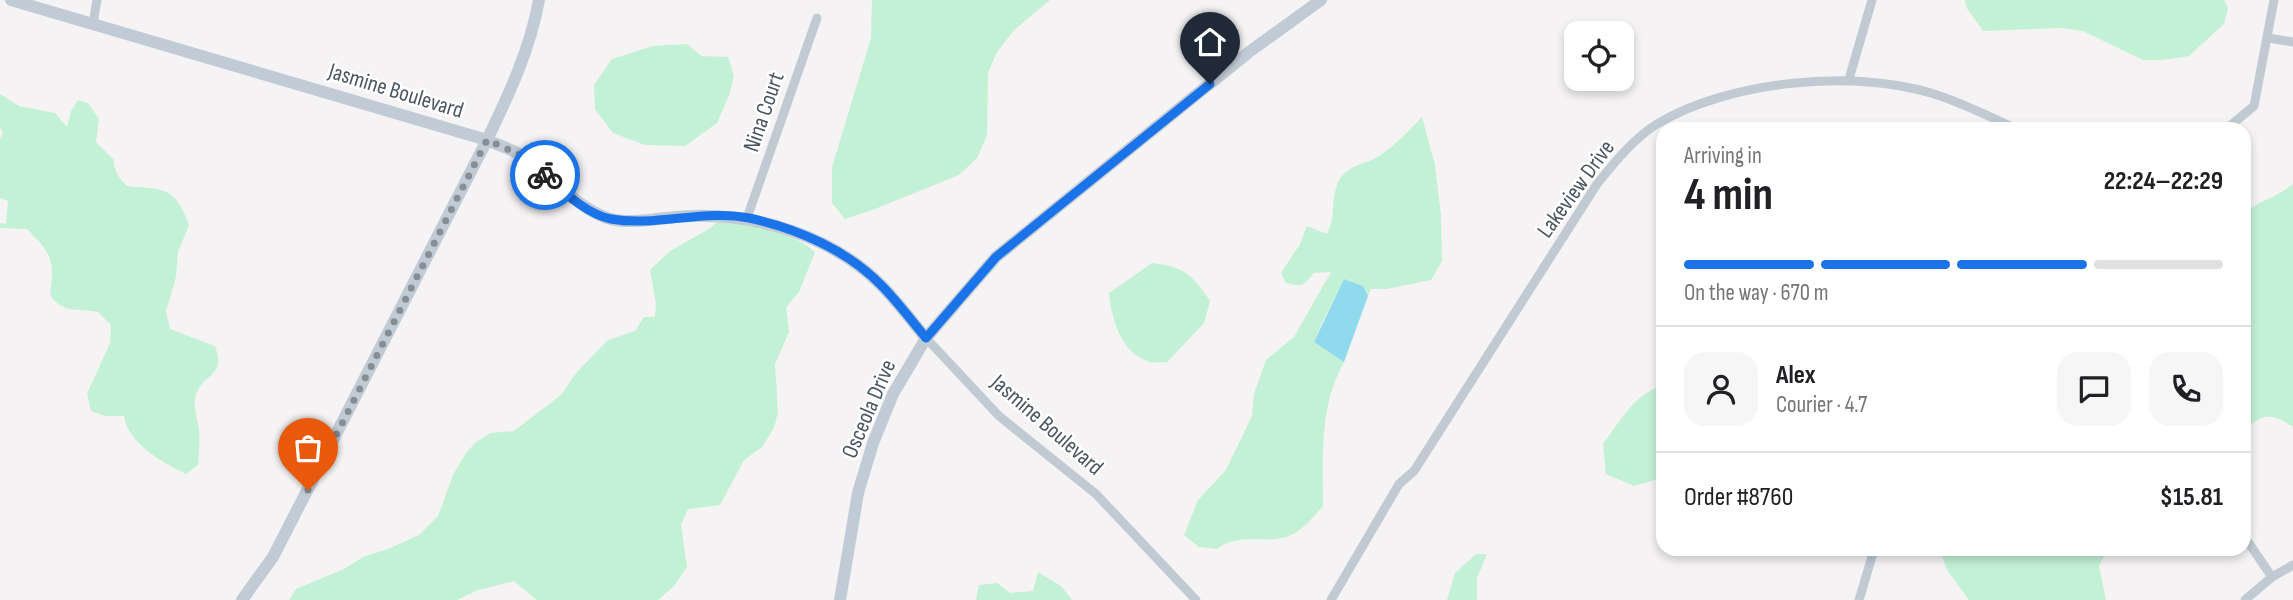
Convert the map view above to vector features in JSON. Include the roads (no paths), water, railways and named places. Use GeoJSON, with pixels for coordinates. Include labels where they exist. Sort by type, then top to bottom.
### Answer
{"type":"FeatureCollection","features":[{"type":"Feature","properties":{"kind":"street","name":"Jasmine Boulevard"},"geometry":{"type":"LineString","coordinates":[[11,0],[487,140],[523,156],[584,207],[609,219],[691,216],[747,218],[812,238],[852,261],[881,284],[926,338],[999,416],[1096,494],[1196,600]]}},
{"type":"Feature","properties":{"kind":"street"},"geometry":{"type":"LineString","coordinates":[[93,23],[97,0]]}},
{"type":"Feature","properties":{"kind":"street"},"geometry":{"type":"LineString","coordinates":[[242,600],[273,557],[487,140],[519,73],[533,34],[540,0]]}},
{"type":"Feature","properties":{"kind":"street","name":"Osceola Drive"},"geometry":{"type":"LineString","coordinates":[[840,600],[858,493],[873,443],[893,394],[926,338],[996,257],[1249,52],[1321,0]]}},
{"type":"Feature","properties":{"kind":"street"},"geometry":{"type":"LineString","coordinates":[[1849,79],[1872,0]]}},
{"type":"Feature","properties":{"kind":"street"},"geometry":{"type":"LineString","coordinates":[[2235,122],[2254,106],[2274,0]]}},
{"type":"Feature","properties":{"kind":"street","name":"Nina Court"},"geometry":{"type":"LineString","coordinates":[[747,218],[817,18]]}},
{"type":"Feature","properties":{"kind":"street"},"geometry":{"type":"LineString","coordinates":[[2268,38],[2293,42]]}},
{"type":"Feature","properties":{"kind":"street","name":"Lakeview Drive"},"geometry":{"type":"LineString","coordinates":[[1662,122],[1694,106],[1799,82],[1849,79],[1930,93],[2000,122]]}},
{"type":"Feature","properties":{"kind":"street","name":"Lakeview Drive"},"geometry":{"type":"LineString","coordinates":[[1331,600],[1399,484],[1414,471],[1597,184],[1630,145],[1656,125]]}},
{"type":"Feature","properties":{"kind":"street"},"geometry":{"type":"LineString","coordinates":[[2251,547],[2272,577]]}},
{"type":"Feature","properties":{"kind":"street"},"geometry":{"type":"LineString","coordinates":[[1859,600],[1872,556]]}},
{"type":"Feature","properties":{"kind":"street"},"geometry":{"type":"LineString","coordinates":[[2245,600],[2272,577],[2293,565]]}},
{"type":"Feature","properties":{"kind":"water"},"geometry":{"type":"Polygon","coordinates":[[[1344,279],[1363,286],[1368,296],[1344,362],[1314,342],[1344,279]]]}}]}
